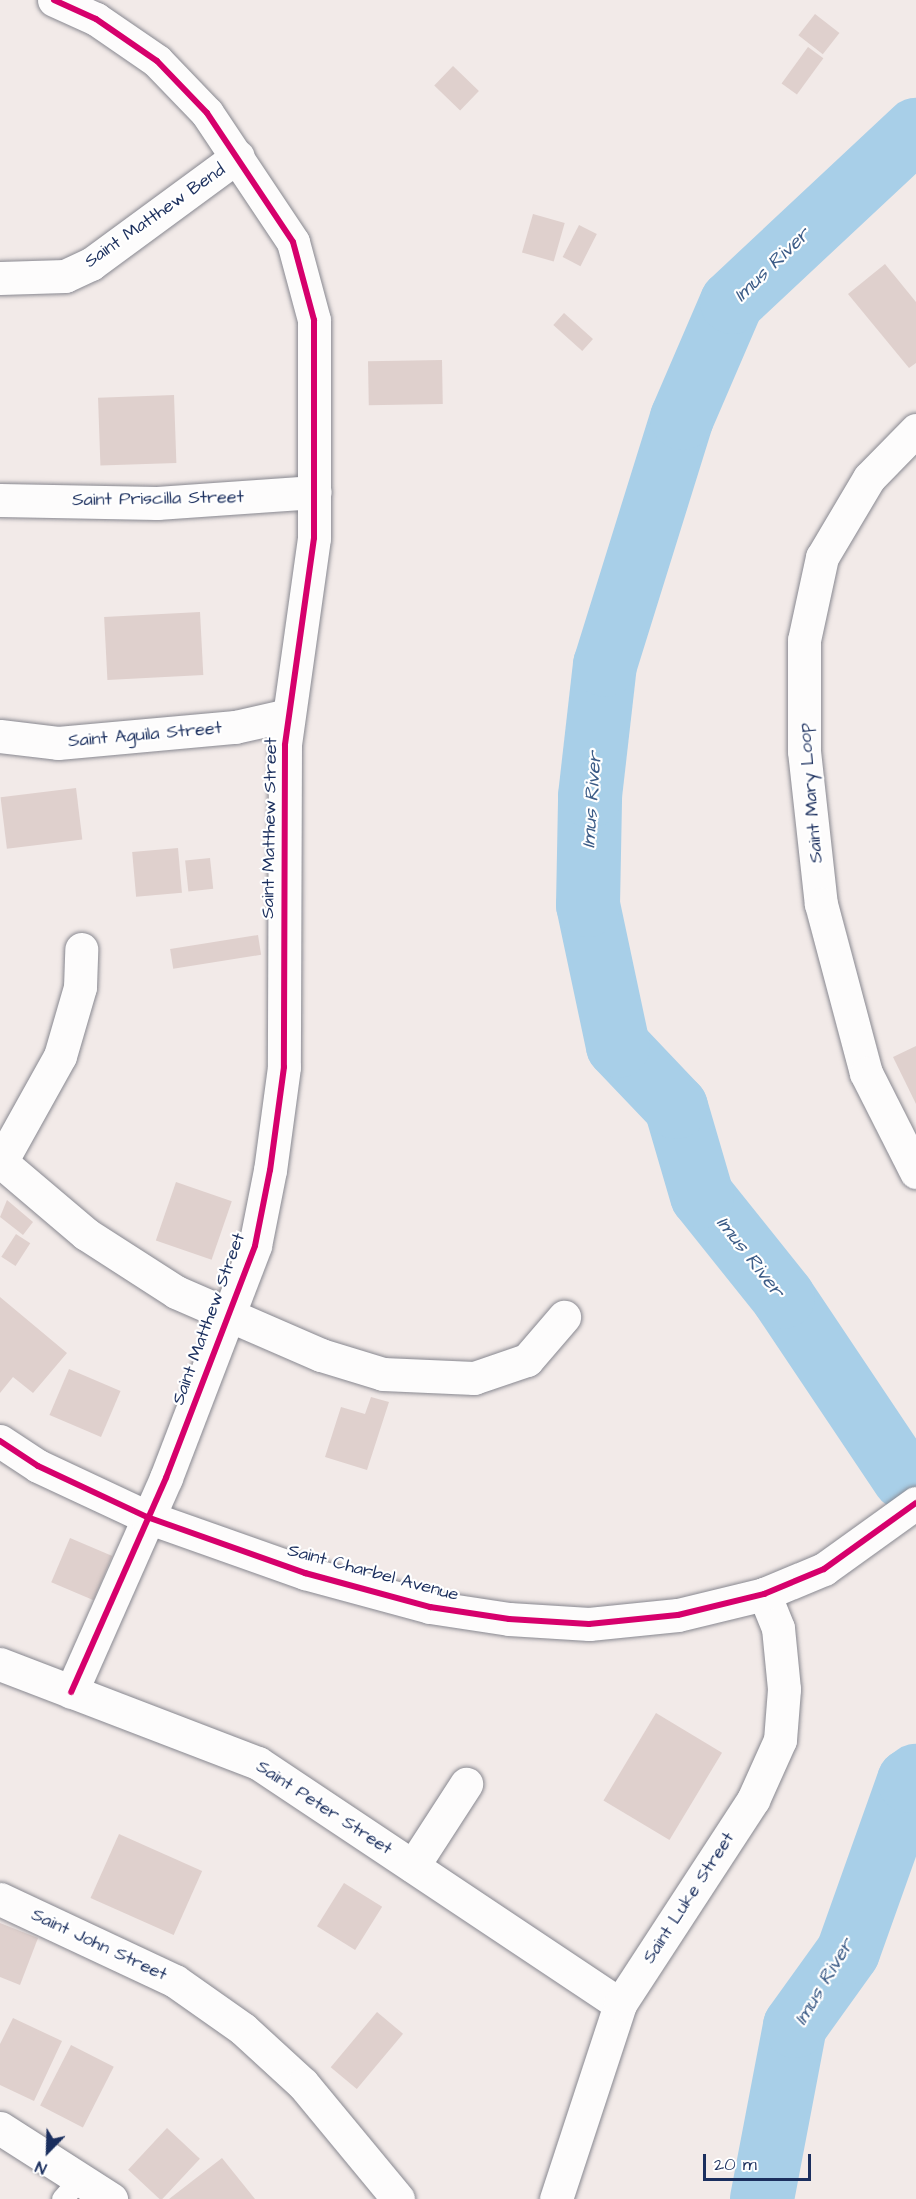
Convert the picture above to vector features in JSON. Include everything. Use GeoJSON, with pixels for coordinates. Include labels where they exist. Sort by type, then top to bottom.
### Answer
{"type":"FeatureCollection","features":[{"type":"Feature","properties":{"kind":"street","name":"Saint Matthew Street"},"geometry":{"type":"LineString","coordinates":[[54,0],[96,19],[158,61],[207,113],[238,156],[293,242],[315,320],[314,538],[288,715],[284,1067],[255,1246],[147,1517],[71,1692]]}},
{"type":"Feature","properties":{"kind":"street","name":"Saint Matthew Bend"},"geometry":{"type":"LineString","coordinates":[[0,278],[65,276],[91,264],[238,156]]}},
{"type":"Feature","properties":{"kind":"street","name":"Saint Mary Loop"},"geometry":{"type":"LineString","coordinates":[[916,430],[869,478],[822,557],[804,640],[804,751],[821,904],[866,1073],[916,1172]]}},
{"type":"Feature","properties":{"kind":"street","name":"Saint Priscilla Street"},"geometry":{"type":"LineString","coordinates":[[0,500],[157,503],[315,492]]}},
{"type":"Feature","properties":{"kind":"street","name":"Saint Aguila Street"},"geometry":{"type":"LineString","coordinates":[[0,736],[58,743],[235,727],[288,715]]}},
{"type":"Feature","properties":{"kind":"street"},"geometry":{"type":"LineString","coordinates":[[81,949],[80,987],[60,1056],[1,1162],[86,1234],[176,1292],[227,1318],[383,1374],[474,1378],[527,1359],[564,1317]]}},
{"type":"Feature","properties":{"kind":"street","name":"Saint Charbel Avenue"},"geometry":{"type":"LineString","coordinates":[[0,1441],[38,1466],[147,1517],[305,1574],[430,1606],[509,1619],[589,1624],[678,1615],[764,1594],[824,1569],[916,1503]]}},
{"type":"Feature","properties":{"kind":"street","name":"Saint Luke Street"},"geometry":{"type":"LineString","coordinates":[[556,2199],[620,2004],[753,1800],[780,1740],[784,1689],[778,1628],[764,1594]]}},
{"type":"Feature","properties":{"kind":"street","name":"Saint Peter Street"},"geometry":{"type":"LineString","coordinates":[[0,1664],[258,1763],[620,2004]]}},
{"type":"Feature","properties":{"kind":"street"},"geometry":{"type":"LineString","coordinates":[[413,1866],[466,1784]]}},
{"type":"Feature","properties":{"kind":"street","name":"Saint John Street"},"geometry":{"type":"LineString","coordinates":[[0,1899],[175,1981],[243,2029],[303,2084],[398,2199]]}},
{"type":"Feature","properties":{"kind":"street"},"geometry":{"type":"LineString","coordinates":[[0,2128],[71,2189],[111,2199]]}},
{"type":"Feature","properties":{"kind":"building"},"geometry":{"type":"Polygon","coordinates":[[[815,14],[839,33],[823,54],[798,35],[815,14]]]}},
{"type":"Feature","properties":{"kind":"building"},"geometry":{"type":"Polygon","coordinates":[[[808,47],[823,58],[797,95],[782,83],[808,47]]]}},
{"type":"Feature","properties":{"kind":"building"},"geometry":{"type":"Polygon","coordinates":[[[453,66],[479,91],[460,110],[434,85],[453,66]]]}},
{"type":"Feature","properties":{"kind":"building"},"geometry":{"type":"Polygon","coordinates":[[[533,214],[565,223],[554,262],[522,252],[533,214]]]}},
{"type":"Feature","properties":{"kind":"building"},"geometry":{"type":"Polygon","coordinates":[[[579,225],[597,234],[580,266],[563,257],[579,225]]]}},
{"type":"Feature","properties":{"kind":"building"},"geometry":{"type":"Polygon","coordinates":[[[885,264],[916,302],[916,363],[909,368],[848,294],[885,264]]]}},
{"type":"Feature","properties":{"kind":"building"},"geometry":{"type":"Polygon","coordinates":[[[564,313],[593,339],[582,351],[553,325],[564,313]]]}},
{"type":"Feature","properties":{"kind":"building"},"geometry":{"type":"Polygon","coordinates":[[[442,360],[443,404],[369,405],[368,361],[442,360]]]}},
{"type":"Feature","properties":{"kind":"building"},"geometry":{"type":"Polygon","coordinates":[[[174,395],[176,463],[100,466],[98,398],[174,395]]]}},
{"type":"Feature","properties":{"kind":"building"},"geometry":{"type":"Polygon","coordinates":[[[200,612],[203,675],[107,680],[104,617],[200,612]]]}},
{"type":"Feature","properties":{"kind":"building"},"geometry":{"type":"Polygon","coordinates":[[[76,788],[82,840],[7,849],[1,797],[76,788]]]}},
{"type":"Feature","properties":{"kind":"building"},"geometry":{"type":"Polygon","coordinates":[[[178,848],[182,893],[136,897],[132,852],[178,848]]]}},
{"type":"Feature","properties":{"kind":"building"},"geometry":{"type":"Polygon","coordinates":[[[210,858],[213,889],[188,891],[185,861],[210,858]]]}},
{"type":"Feature","properties":{"kind":"building"},"geometry":{"type":"Polygon","coordinates":[[[258,935],[261,955],[173,969],[170,949],[258,935]]]}},
{"type":"Feature","properties":{"kind":"building"},"geometry":{"type":"Polygon","coordinates":[[[916,1046],[916,1104],[893,1057],[916,1046]]]}},
{"type":"Feature","properties":{"kind":"building"},"geometry":{"type":"Polygon","coordinates":[[[176,1182],[232,1201],[212,1260],[156,1241],[176,1182]]]}},
{"type":"Feature","properties":{"kind":"building"},"geometry":{"type":"Polygon","coordinates":[[[7,1200],[33,1222],[23,1235],[0,1217],[7,1200]]]}},
{"type":"Feature","properties":{"kind":"building"},"geometry":{"type":"Polygon","coordinates":[[[16,1234],[30,1243],[16,1266],[1,1257],[16,1234]]]}},
{"type":"Feature","properties":{"kind":"building"},"geometry":{"type":"Polygon","coordinates":[[[0,1297],[67,1353],[33,1393],[13,1377],[0,1393],[0,1297]]]}},
{"type":"Feature","properties":{"kind":"building"},"geometry":{"type":"Polygon","coordinates":[[[69,1369],[121,1391],[101,1437],[49,1415],[69,1369]]]}},
{"type":"Feature","properties":{"kind":"building"},"geometry":{"type":"Polygon","coordinates":[[[371,1397],[389,1402],[367,1470],[325,1457],[341,1407],[365,1414],[371,1397]]]}},
{"type":"Feature","properties":{"kind":"building"},"geometry":{"type":"Polygon","coordinates":[[[70,1538],[112,1556],[94,1600],[51,1582],[70,1538]]]}},
{"type":"Feature","properties":{"kind":"building"},"geometry":{"type":"Polygon","coordinates":[[[656,1713],[722,1753],[669,1840],[603,1800],[656,1713]]]}},
{"type":"Feature","properties":{"kind":"building"},"geometry":{"type":"Polygon","coordinates":[[[119,1834],[202,1871],[174,1935],[91,1898],[119,1834]]]}},
{"type":"Feature","properties":{"kind":"building"},"geometry":{"type":"Polygon","coordinates":[[[344,1883],[382,1907],[355,1950],[317,1926],[344,1883]]]}},
{"type":"Feature","properties":{"kind":"building"},"geometry":{"type":"Polygon","coordinates":[[[0,1923],[38,1938],[20,1985],[0,1977],[0,1923]]]}},
{"type":"Feature","properties":{"kind":"building"},"geometry":{"type":"Polygon","coordinates":[[[377,2012],[403,2034],[357,2089],[331,2067],[377,2012]]]}},
{"type":"Feature","properties":{"kind":"building"},"geometry":{"type":"Polygon","coordinates":[[[13,2018],[62,2041],[34,2101],[0,2085],[0,2044],[13,2018]]]}},
{"type":"Feature","properties":{"kind":"building"},"geometry":{"type":"Polygon","coordinates":[[[71,2045],[114,2067],[83,2127],[40,2106],[71,2045]]]}},
{"type":"Feature","properties":{"kind":"building"},"geometry":{"type":"Polygon","coordinates":[[[167,2128],[200,2159],[162,2199],[128,2170],[167,2128]]]}},
{"type":"Feature","properties":{"kind":"building"},"geometry":{"type":"Polygon","coordinates":[[[222,2158],[255,2199],[169,2199],[222,2158]]]}},
{"type":"Feature","properties":{"kind":"waterway","name":"Imus River"},"geometry":{"type":"LineString","coordinates":[[904,1478],[783,1297],[702,1196],[676,1107],[618,1046],[588,905],[590,796],[605,665],[682,418],[732,302],[916,130]]}},
{"type":"Feature","properties":{"kind":"waterway","name":"Imus River"},"geometry":{"type":"LineString","coordinates":[[762,2199],[795,2026],[848,1952],[909,1781],[916,1776]]}},
{"type":"Feature","properties":{"kind":"cycle path"},"geometry":{"type":"LineString","coordinates":[[54,0],[96,19],[157,61],[207,113],[293,242],[314,320],[314,538],[285,745],[284,1067],[270,1170],[255,1246],[166,1478],[71,1692]]}},
{"type":"Feature","properties":{"kind":"cycle path"},"geometry":{"type":"LineString","coordinates":[[0,1441],[38,1466],[147,1517],[305,1573],[430,1607],[509,1619],[589,1624],[678,1615],[764,1594],[824,1569],[916,1503]]}}]}
